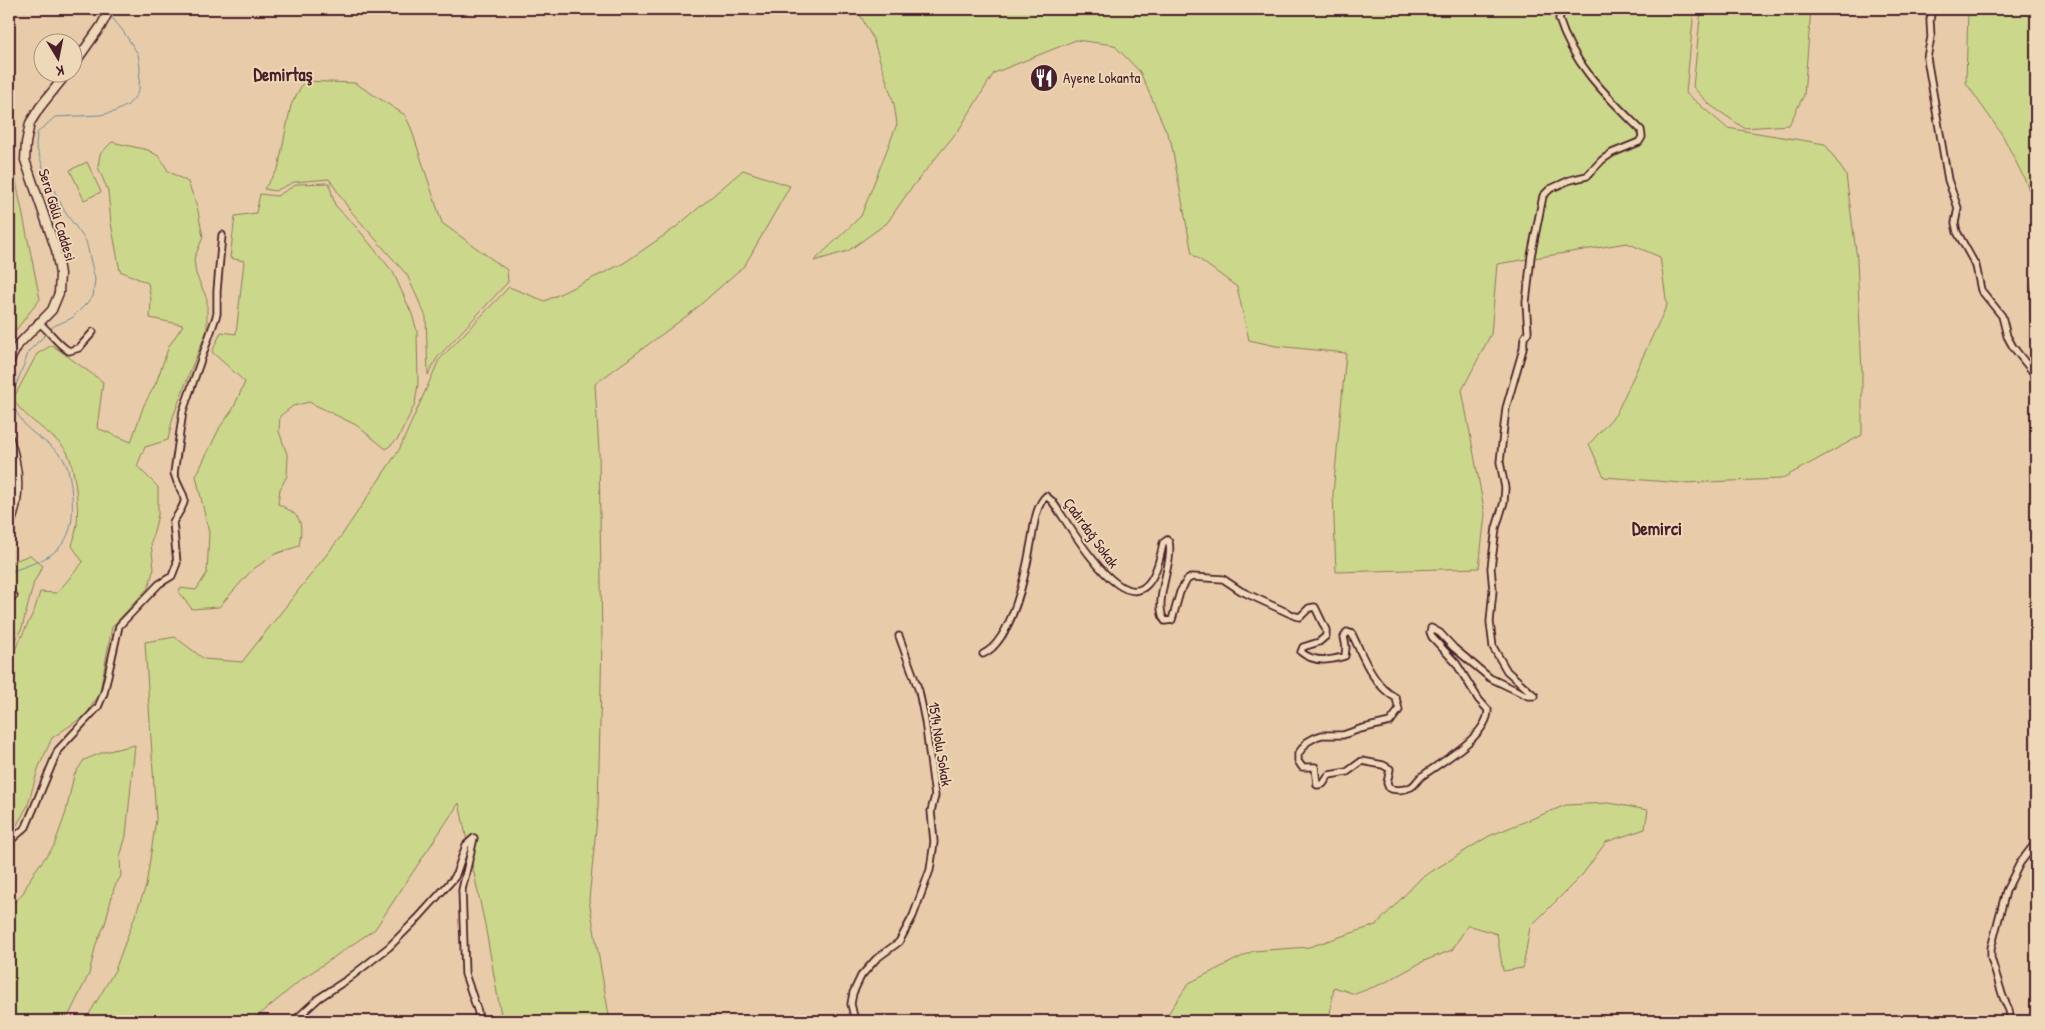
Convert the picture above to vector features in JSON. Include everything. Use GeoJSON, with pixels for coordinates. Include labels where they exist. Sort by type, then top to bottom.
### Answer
{"type":"FeatureCollection","features":[{"type":"Feature","properties":{"kind":"main road"},"geometry":{"type":"LineString","coordinates":[[82,53],[101,26],[110,9]]}},
{"type":"Feature","properties":{"kind":"main road","name":"Sera Gölü Caddesi"},"geometry":{"type":"LineString","coordinates":[[9,362],[18,344],[41,324],[52,310],[59,294],[60,274],[56,250],[25,160],[30,123],[60,82]]}},
{"type":"Feature","properties":{"kind":"main road"},"geometry":{"type":"LineString","coordinates":[[9,439],[17,475],[17,501],[9,526]]}},
{"type":"Feature","properties":{"kind":"street","name":"Çadırdağ Sokak"},"geometry":{"type":"LineString","coordinates":[[983,654],[1003,636],[1023,584],[1039,507],[1046,496],[1052,501],[1084,549],[1109,578],[1121,588],[1136,590],[1145,586],[1160,559],[1163,542],[1167,540],[1169,542],[1162,604],[1162,614],[1165,621],[1172,620],[1180,592],[1187,580],[1192,577],[1204,577],[1223,579],[1241,592],[1295,616],[1300,616],[1309,608],[1315,607],[1326,633],[1323,639],[1303,647],[1301,652],[1309,659],[1318,660],[1345,656],[1344,637],[1347,632],[1352,634],[1371,674],[1384,691],[1396,698],[1399,710],[1390,722],[1343,735],[1322,735],[1307,742],[1298,754],[1298,761],[1302,767],[1315,768],[1317,785],[1323,784],[1329,775],[1346,772],[1362,761],[1390,768],[1388,788],[1402,789],[1412,787],[1422,776],[1460,749],[1486,721],[1488,710],[1479,700],[1456,663],[1432,637],[1430,632],[1432,628],[1490,678],[1528,696],[1535,696],[1507,671],[1493,647],[1490,622],[1493,590],[1492,554],[1505,488],[1500,462],[1500,448],[1505,427],[1506,408],[1523,349],[1524,338],[1528,332],[1526,302],[1531,256],[1543,196],[1550,189],[1570,180],[1587,176],[1602,160],[1612,153],[1639,142],[1642,137],[1641,130],[1593,81],[1575,55],[1559,19],[1562,9]]}},
{"type":"Feature","properties":{"kind":"street"},"geometry":{"type":"LineString","coordinates":[[1932,9],[1930,20],[1931,37],[1927,58],[1948,180],[1958,208],[1955,223],[1957,232],[1976,266],[1981,290],[2002,316],[2007,336],[2013,347],[2036,376]]}},
{"type":"Feature","properties":{"kind":"street"},"geometry":{"type":"LineString","coordinates":[[9,842],[26,827],[58,750],[98,707],[104,693],[119,626],[159,584],[172,576],[178,563],[173,522],[184,506],[185,496],[176,482],[174,473],[182,411],[217,314],[222,235]]}},
{"type":"Feature","properties":{"kind":"street"},"geometry":{"type":"LineString","coordinates":[[41,324],[67,350],[72,351],[78,348],[93,332]]}},
{"type":"Feature","properties":{"kind":"street"},"geometry":{"type":"LineString","coordinates":[[9,592],[14,596]]}},
{"type":"Feature","properties":{"kind":"street","name":"1514 Nolu Sokak"},"geometry":{"type":"LineString","coordinates":[[854,1021],[851,1004],[853,993],[861,976],[876,959],[899,942],[913,916],[930,870],[934,842],[931,811],[935,796],[919,691],[900,636]]}},
{"type":"Feature","properties":{"kind":"street"},"geometry":{"type":"LineString","coordinates":[[294,1021],[318,998],[348,979],[389,947],[417,919],[455,876],[466,845],[474,838],[462,890],[466,974],[478,1012],[478,1021]]}},
{"type":"Feature","properties":{"kind":"street"},"geometry":{"type":"LineString","coordinates":[[2011,1021],[1991,958],[1991,948],[2006,891],[2020,863],[2036,842]]}},
{"type":"Feature","properties":{"kind":"green space"},"geometry":{"type":"Polygon","coordinates":[[[857,9],[1694,9],[1686,93],[1727,128],[1825,144],[1846,175],[1857,259],[1862,373],[1862,435],[1781,479],[1682,483],[1604,477],[1589,444],[1616,414],[1667,305],[1660,257],[1627,243],[1497,264],[1491,334],[1462,390],[1485,514],[1479,568],[1336,572],[1333,494],[1346,353],[1276,346],[1249,340],[1237,287],[1192,254],[1171,142],[1140,72],[1114,45],[1076,40],[994,73],[960,128],[909,191],[887,223],[848,251],[814,261],[861,216],[897,124],[894,104],[873,39],[857,9]]]}},
{"type":"Feature","properties":{"kind":"green space"},"geometry":{"type":"Polygon","coordinates":[[[1701,9],[1811,9],[1804,95],[1789,125],[1744,128],[1710,105],[1693,87],[1701,9]]]}},
{"type":"Feature","properties":{"kind":"green space"},"geometry":{"type":"Polygon","coordinates":[[[1968,9],[2036,9],[2036,211],[2026,182],[2003,136],[1966,83],[1968,9]]]}},
{"type":"Feature","properties":{"kind":"green space"},"geometry":{"type":"Polygon","coordinates":[[[304,81],[355,83],[405,115],[442,223],[507,270],[508,282],[437,358],[428,375],[426,317],[407,275],[349,209],[329,179],[294,182],[275,191],[264,189],[278,169],[291,105],[304,81]]]}},
{"type":"Feature","properties":{"kind":"green space"},"geometry":{"type":"Polygon","coordinates":[[[112,142],[148,150],[160,157],[168,171],[188,182],[197,206],[203,237],[194,259],[196,274],[207,299],[207,331],[173,417],[168,440],[145,447],[137,466],[158,487],[158,515],[151,543],[154,569],[148,588],[112,627],[100,691],[87,714],[52,738],[38,769],[28,805],[17,825],[9,829],[9,662],[34,611],[40,592],[57,593],[83,562],[72,546],[77,524],[76,487],[67,452],[25,413],[13,399],[37,354],[52,345],[103,382],[97,428],[131,442],[144,405],[156,383],[169,346],[183,325],[150,318],[151,300],[148,283],[120,271],[111,223],[108,191],[98,167],[100,154],[112,142]]]}},
{"type":"Feature","properties":{"kind":"green space"},"geometry":{"type":"Polygon","coordinates":[[[9,147],[40,299],[9,339],[9,147]]]}},
{"type":"Feature","properties":{"kind":"green space"},"geometry":{"type":"Polygon","coordinates":[[[87,162],[101,192],[84,200],[70,170],[87,162]]]}},
{"type":"Feature","properties":{"kind":"green space"},"geometry":{"type":"Polygon","coordinates":[[[743,170],[790,186],[745,265],[692,312],[595,384],[599,451],[602,642],[598,808],[589,900],[610,1021],[502,1021],[485,925],[459,803],[375,929],[302,979],[252,1021],[85,1021],[115,970],[146,886],[156,819],[145,642],[175,637],[204,659],[242,662],[342,535],[399,450],[439,360],[509,287],[545,301],[624,263],[675,228],[743,170]]]}},
{"type":"Feature","properties":{"kind":"green space"},"geometry":{"type":"Polygon","coordinates":[[[329,183],[335,205],[358,229],[393,272],[412,314],[417,331],[418,384],[415,404],[398,439],[386,449],[356,425],[309,402],[293,406],[280,416],[279,431],[288,457],[287,476],[280,489],[278,504],[292,512],[299,520],[301,530],[299,546],[275,554],[252,570],[219,607],[192,609],[179,593],[180,588],[196,590],[207,573],[209,533],[196,476],[220,427],[233,409],[245,382],[212,352],[221,332],[236,334],[244,261],[230,258],[235,216],[256,213],[260,194],[277,196],[297,184],[329,183]]]}},
{"type":"Feature","properties":{"kind":"green space"},"geometry":{"type":"Polygon","coordinates":[[[2036,271],[2036,344],[2030,317],[2030,298],[2036,271]]]}},
{"type":"Feature","properties":{"kind":"green space"},"geometry":{"type":"Polygon","coordinates":[[[30,555],[43,566],[34,582],[22,628],[9,649],[9,563],[30,555]]]}},
{"type":"Feature","properties":{"kind":"green space"},"geometry":{"type":"Polygon","coordinates":[[[135,745],[126,836],[120,857],[121,876],[114,888],[105,924],[96,944],[89,974],[66,1021],[9,1021],[9,908],[23,893],[34,872],[54,846],[66,812],[74,775],[84,760],[104,752],[135,745]]]}},
{"type":"Feature","properties":{"kind":"green space"},"geometry":{"type":"Polygon","coordinates":[[[1609,803],[1648,810],[1645,829],[1606,842],[1583,874],[1530,927],[1523,968],[1503,971],[1497,934],[1468,925],[1452,950],[1424,961],[1384,983],[1355,994],[1334,987],[1329,1021],[1163,1021],[1189,983],[1253,951],[1309,947],[1376,925],[1421,878],[1489,836],[1566,805],[1609,803]]]}},
{"type":"Feature","properties":{"kind":"waterway"},"geometry":{"type":"LineString","coordinates":[[49,330],[72,318],[93,297],[95,279],[86,241],[65,212],[44,170],[36,146],[37,133],[55,117],[100,115],[114,112],[128,105],[135,97],[139,90],[140,67],[138,54],[110,15]]}},
{"type":"Feature","properties":{"kind":"waterway"},"geometry":{"type":"LineString","coordinates":[[9,572],[49,556],[58,549],[70,529],[72,515],[71,483],[64,460],[53,448],[29,429],[10,401],[29,351],[47,333]]}},
{"type":"Feature","properties":{"kind":"place","name":"Ayene Lokanta"},"geometry":{"type":"Point","coordinates":[1044,78]}},
{"type":"Feature","properties":{"kind":"district","name":"Demirtaş"},"geometry":{"type":"Point","coordinates":[283,75]}},
{"type":"Feature","properties":{"kind":"district","name":"Demirci"},"geometry":{"type":"Point","coordinates":[1657,529]}}]}
